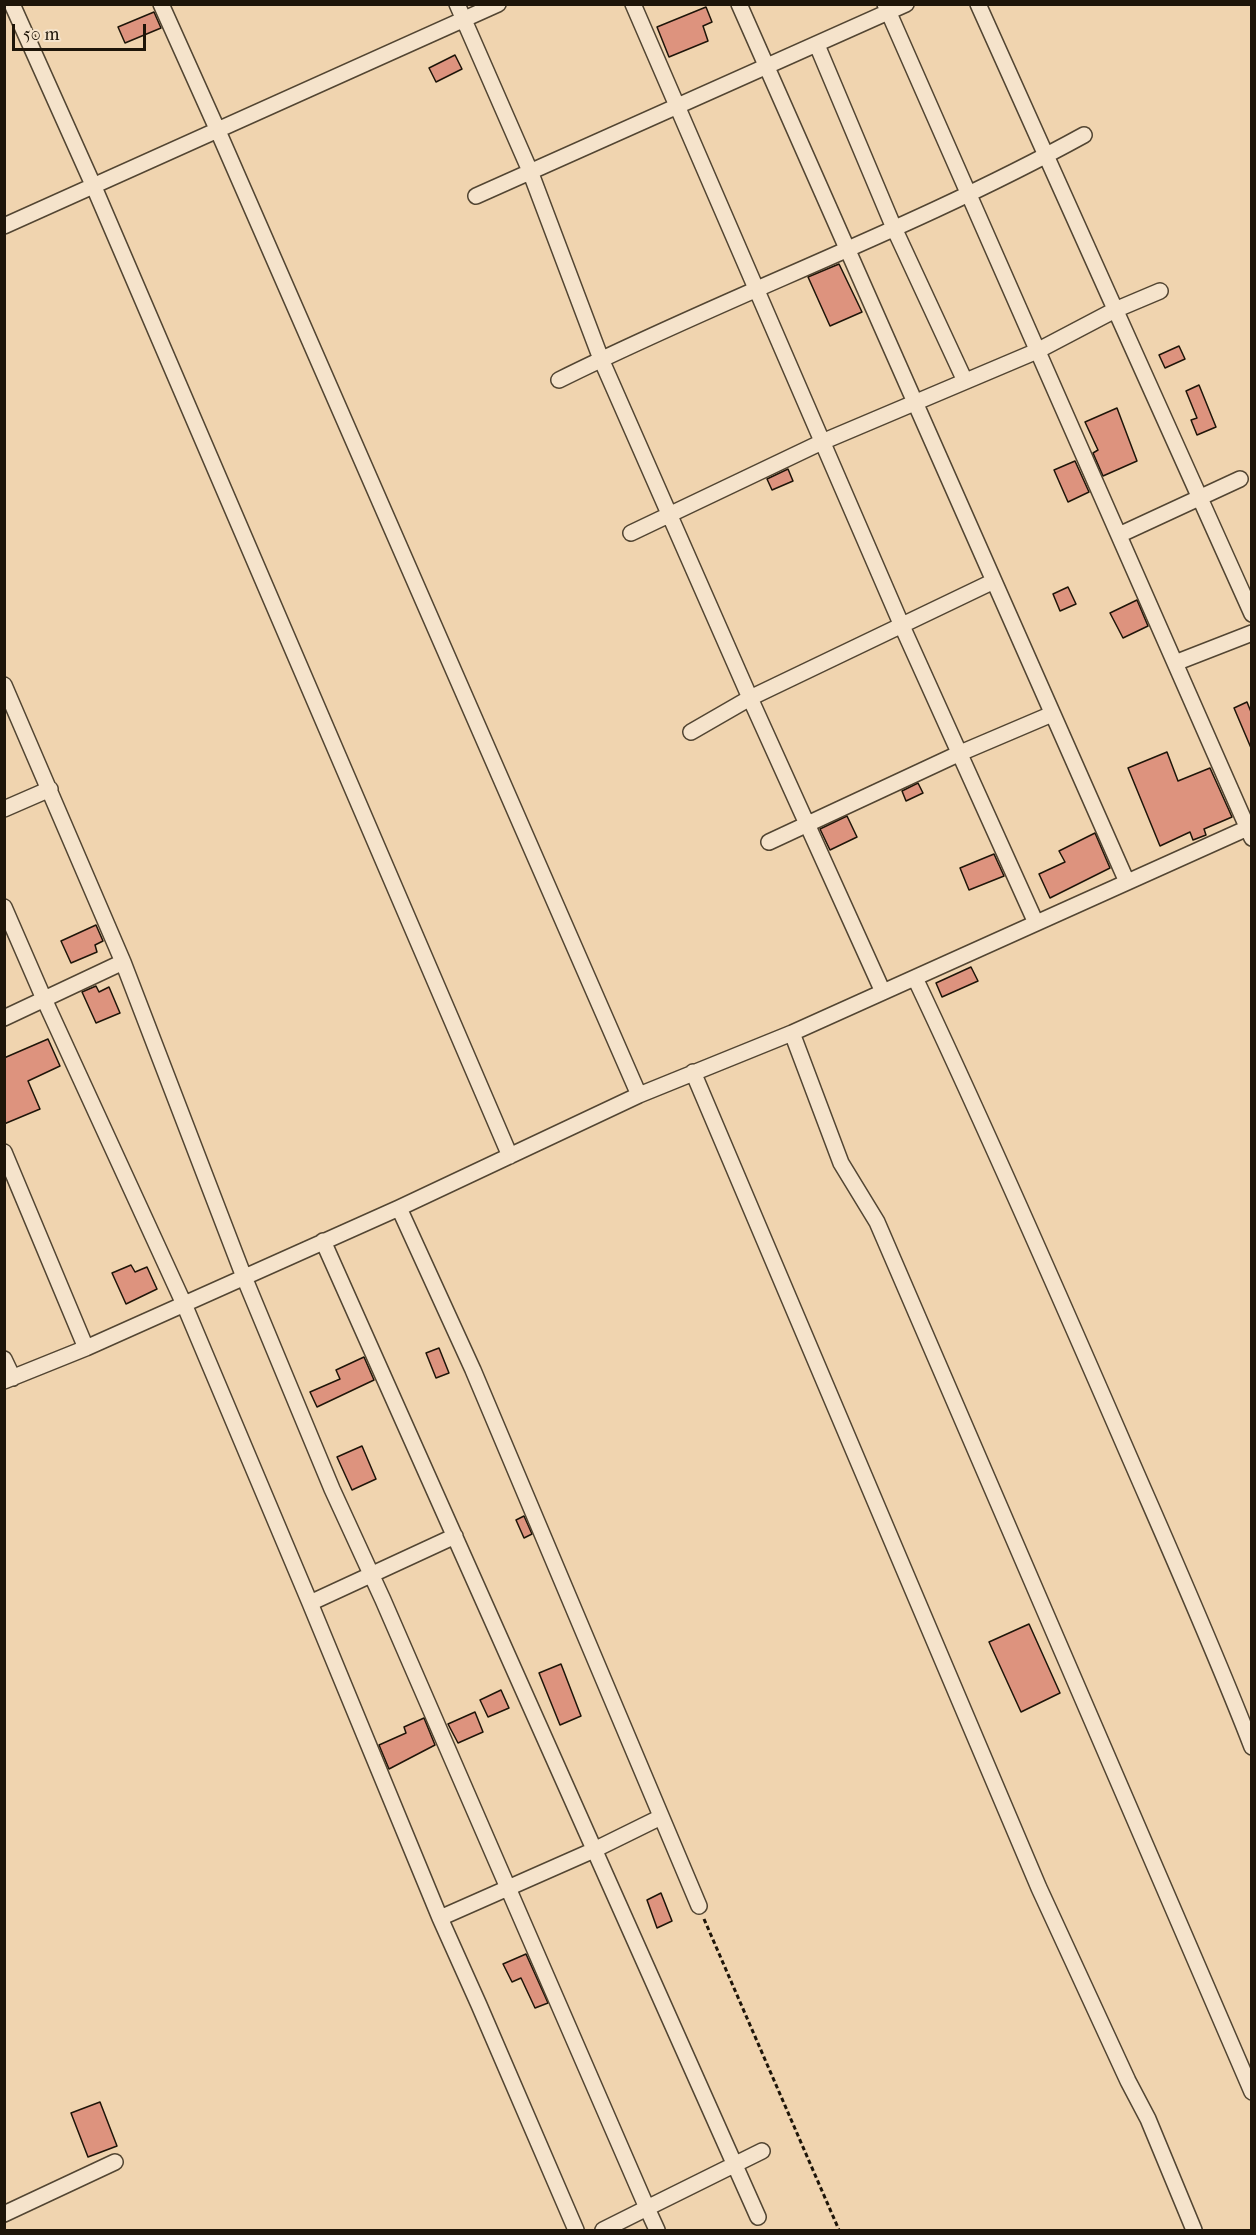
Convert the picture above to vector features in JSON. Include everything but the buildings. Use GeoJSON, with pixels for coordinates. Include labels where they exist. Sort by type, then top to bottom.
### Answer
{"type":"FeatureCollection","features":[{"type":"Feature","properties":{"kind":"street"},"geometry":{"type":"LineString","coordinates":[[12,4],[94,187],[510,1156]]}},
{"type":"Feature","properties":{"kind":"street"},"geometry":{"type":"LineString","coordinates":[[161,4],[639,1095]]}},
{"type":"Feature","properties":{"kind":"street"},"geometry":{"type":"LineString","coordinates":[[457,4],[530,171],[601,359],[750,698],[883,992]]}},
{"type":"Feature","properties":{"kind":"street"},"geometry":{"type":"LineString","coordinates":[[4,226],[498,4]]}},
{"type":"Feature","properties":{"kind":"street"},"geometry":{"type":"LineString","coordinates":[[633,4],[958,754],[1036,923]]}},
{"type":"Feature","properties":{"kind":"street"},"geometry":{"type":"LineString","coordinates":[[739,4],[1127,882]]}},
{"type":"Feature","properties":{"kind":"street"},"geometry":{"type":"LineString","coordinates":[[476,196],[817,45],[887,8],[906,4]]}},
{"type":"Feature","properties":{"kind":"street"},"geometry":{"type":"LineString","coordinates":[[978,4],[1251,614]]}},
{"type":"Feature","properties":{"kind":"street"},"geometry":{"type":"LineString","coordinates":[[4,1359],[9,1380],[86,1348],[399,1208],[639,1095],[792,1033],[1127,882],[1250,830],[887,8]]}},
{"type":"Feature","properties":{"kind":"street"},"geometry":{"type":"LineString","coordinates":[[817,45],[894,228],[965,381]]}},
{"type":"Feature","properties":{"kind":"street"},"geometry":{"type":"LineString","coordinates":[[559,380],[968,194],[1084,135]]}},
{"type":"Feature","properties":{"kind":"street"},"geometry":{"type":"LineString","coordinates":[[631,533],[822,442],[1037,351],[1115,310],[1160,291]]}},
{"type":"Feature","properties":{"kind":"street"},"geometry":{"type":"LineString","coordinates":[[1119,536],[1240,479]]}},
{"type":"Feature","properties":{"kind":"street"},"geometry":{"type":"LineString","coordinates":[[691,732],[750,698],[994,581]]}},
{"type":"Feature","properties":{"kind":"street"},"geometry":{"type":"LineString","coordinates":[[1175,663],[1251,633]]}},
{"type":"Feature","properties":{"kind":"street"},"geometry":{"type":"LineString","coordinates":[[4,685],[123,962],[244,1277],[332,1489],[372,1575],[657,2230]]}},
{"type":"Feature","properties":{"kind":"street"},"geometry":{"type":"LineString","coordinates":[[769,842],[958,754],[1052,714]]}},
{"type":"Feature","properties":{"kind":"street"},"geometry":{"type":"LineString","coordinates":[[4,809],[50,789]]}},
{"type":"Feature","properties":{"kind":"street"},"geometry":{"type":"LineString","coordinates":[[4,907],[184,1304],[440,1918],[576,2230]]}},
{"type":"Feature","properties":{"kind":"street"},"geometry":{"type":"LineString","coordinates":[[4,1018],[123,962]]}},
{"type":"Feature","properties":{"kind":"street"},"geometry":{"type":"LineString","coordinates":[[915,978],[968,1089],[1066,1312],[1225,1678],[1251,1747]]}},
{"type":"Feature","properties":{"kind":"street"},"geometry":{"type":"LineString","coordinates":[[792,1033],[841,1163],[877,1222],[1251,2092]]}},
{"type":"Feature","properties":{"kind":"street"},"geometry":{"type":"LineString","coordinates":[[693,1072],[1039,1888],[1128,2081],[1148,2119],[1194,2230]]}},
{"type":"Feature","properties":{"kind":"street"},"geometry":{"type":"LineString","coordinates":[[4,1152],[86,1348]]}},
{"type":"Feature","properties":{"kind":"street"},"geometry":{"type":"LineString","coordinates":[[399,1208],[473,1370],[699,1906]]}},
{"type":"Feature","properties":{"kind":"street"},"geometry":{"type":"LineString","coordinates":[[323,1241],[758,2217]]}},
{"type":"Feature","properties":{"kind":"street"},"geometry":{"type":"LineString","coordinates":[[310,1603],[455,1536]]}},
{"type":"Feature","properties":{"kind":"street"},"geometry":{"type":"LineString","coordinates":[[440,1918],[594,1850],[661,1817]]}},
{"type":"Feature","properties":{"kind":"street"},"geometry":{"type":"LineString","coordinates":[[603,2230],[762,2151]]}},
{"type":"Feature","properties":{"kind":"street"},"geometry":{"type":"LineString","coordinates":[[4,2214],[115,2162]]}},
{"type":"Feature","properties":{"kind":"path"},"geometry":{"type":"LineString","coordinates":[[699,1906],[839,2230]]}}]}
